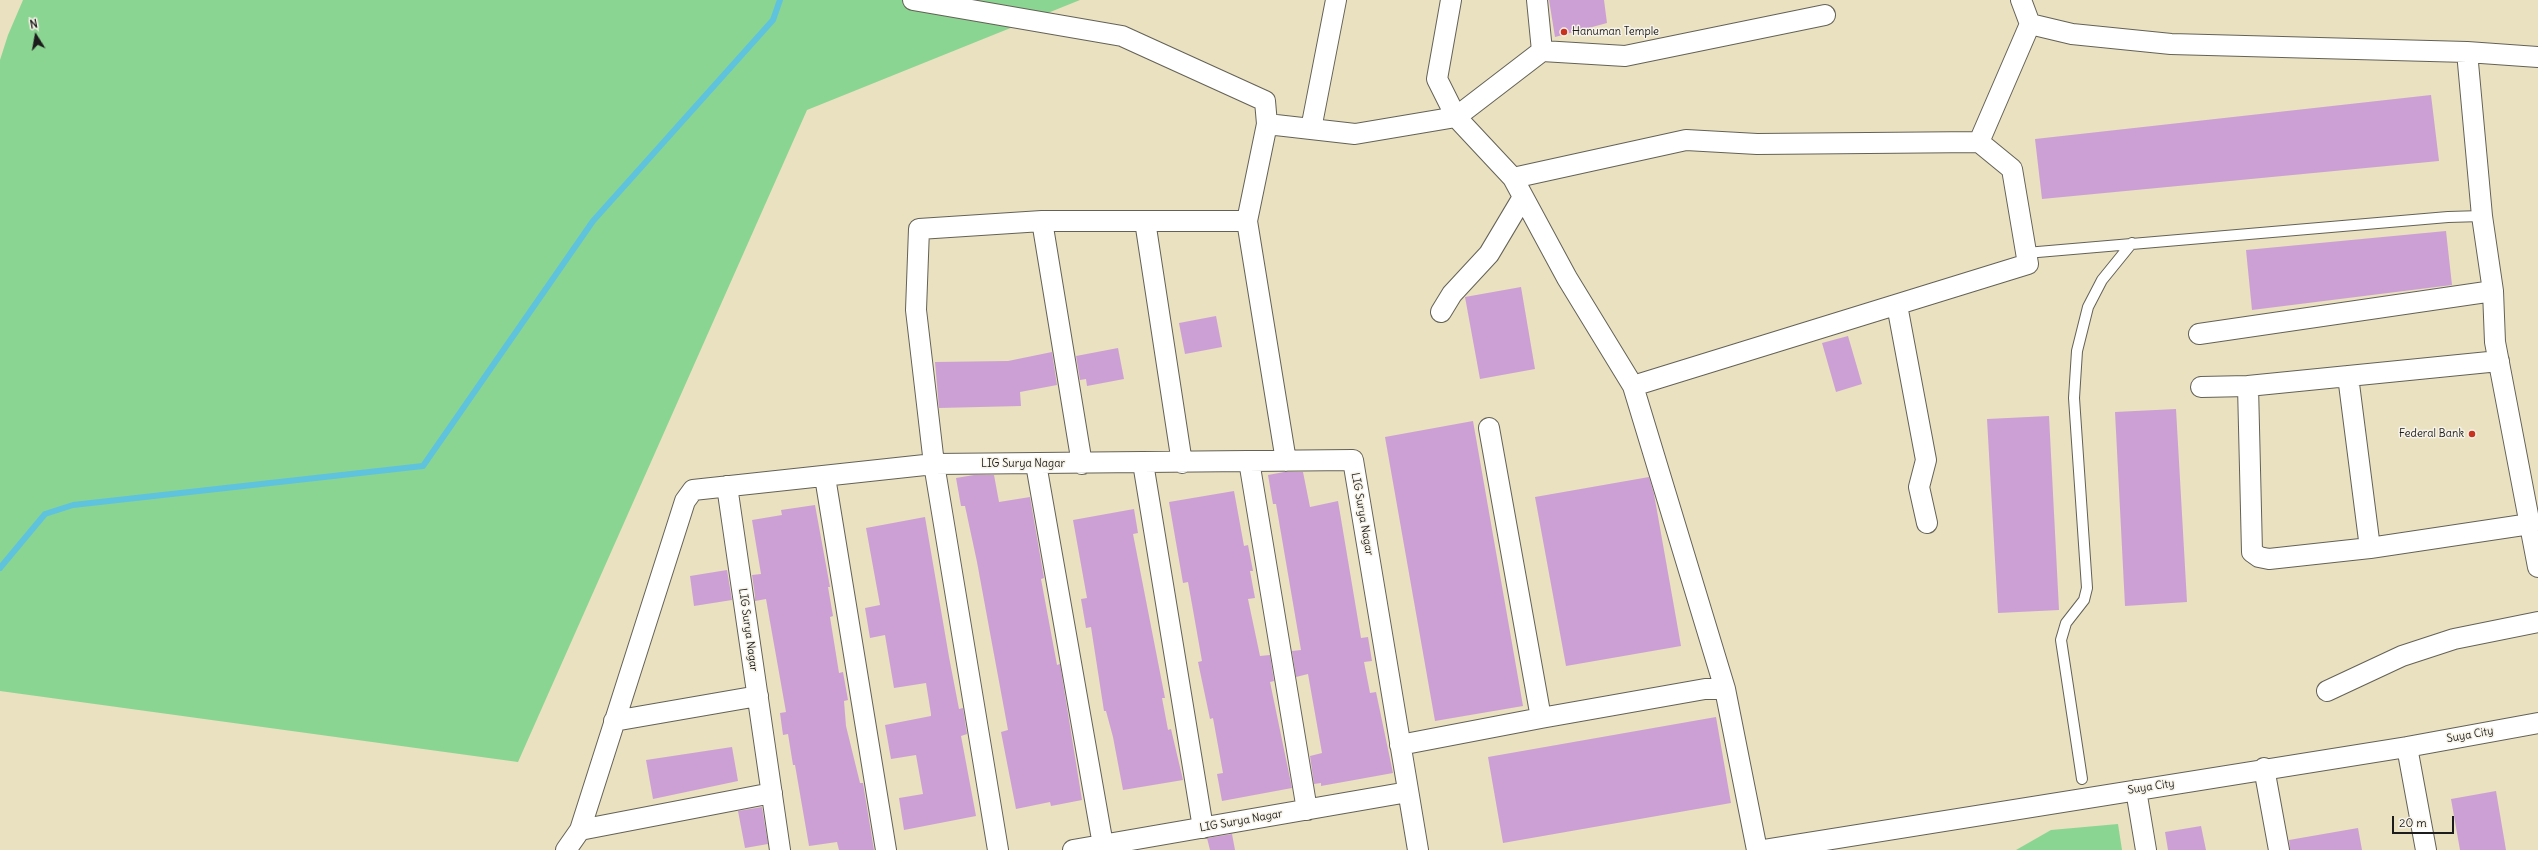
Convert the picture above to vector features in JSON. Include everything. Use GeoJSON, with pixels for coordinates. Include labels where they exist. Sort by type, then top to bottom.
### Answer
{"type":"FeatureCollection","features":[{"type":"Feature","properties":{"kind":"street"},"geometry":{"type":"LineString","coordinates":[[913,0],[1122,36],[1265,101],[1267,124],[1248,221],[1286,461]]}},
{"type":"Feature","properties":{"kind":"street"},"geometry":{"type":"LineString","coordinates":[[1311,129],[1336,0]]}},
{"type":"Feature","properties":{"kind":"street"},"geometry":{"type":"LineString","coordinates":[[1451,0],[1437,79],[1456,116],[1513,178],[1567,278],[1633,386],[1725,689],[1757,850]]}},
{"type":"Feature","properties":{"kind":"street"},"geometry":{"type":"LineString","coordinates":[[1537,0],[1542,52]]}},
{"type":"Feature","properties":{"kind":"street"},"geometry":{"type":"LineString","coordinates":[[1979,142],[2030,24],[2021,0]]}},
{"type":"Feature","properties":{"kind":"street"},"geometry":{"type":"LineString","coordinates":[[1267,124],[1355,134],[1456,116],[1542,52],[1624,56],[1825,15]]}},
{"type":"Feature","properties":{"kind":"street"},"geometry":{"type":"LineString","coordinates":[[2030,24],[2072,34],[2172,44],[2467,52],[2538,57]]}},
{"type":"Feature","properties":{"kind":"street"},"geometry":{"type":"LineString","coordinates":[[2467,52],[2482,216],[2499,361],[2538,567]]}},
{"type":"Feature","properties":{"kind":"street"},"geometry":{"type":"LineString","coordinates":[[1513,178],[1686,140],[1757,144],[1979,142],[2012,169],[2028,264],[1633,386]]}},
{"type":"Feature","properties":{"kind":"street"},"geometry":{"type":"LineString","coordinates":[[1440,312],[1452,294],[1489,254],[1523,197]]}},
{"type":"Feature","properties":{"kind":"street"},"geometry":{"type":"LineString","coordinates":[[998,850],[934,464],[916,310],[919,229],[1042,221],[1248,221]]}},
{"type":"Feature","properties":{"kind":"street"},"geometry":{"type":"LineString","coordinates":[[1042,221],[1082,464]]}},
{"type":"Feature","properties":{"kind":"street"},"geometry":{"type":"LineString","coordinates":[[1145,221],[1182,463]]}},
{"type":"Feature","properties":{"kind":"street"},"geometry":{"type":"LineString","coordinates":[[2199,334],[2492,291]]}},
{"type":"Feature","properties":{"kind":"street"},"geometry":{"type":"LineString","coordinates":[[1897,305],[1926,460],[1919,487],[1927,523]]}},
{"type":"Feature","properties":{"kind":"street"},"geometry":{"type":"LineString","coordinates":[[2201,386],[2248,386],[2499,361]]}},
{"type":"Feature","properties":{"kind":"street"},"geometry":{"type":"LineString","coordinates":[[2348,376],[2370,548]]}},
{"type":"Feature","properties":{"kind":"street"},"geometry":{"type":"LineString","coordinates":[[2248,386],[2252,552],[2259,557],[2270,559],[2370,548],[2530,524]]}},
{"type":"Feature","properties":{"kind":"street"},"geometry":{"type":"LineString","coordinates":[[1488,428],[1542,718]]}},
{"type":"Feature","properties":{"kind":"street","name":"LIG Surya Nagar"},"geometry":{"type":"LineString","coordinates":[[780,850],[727,486],[825,477],[934,464],[1082,464],[1353,460],[1418,850]]}},
{"type":"Feature","properties":{"kind":"street"},"geometry":{"type":"LineString","coordinates":[[1248,462],[1307,810]]}},
{"type":"Feature","properties":{"kind":"street"},"geometry":{"type":"LineString","coordinates":[[1143,463],[1203,828]]}},
{"type":"Feature","properties":{"kind":"street"},"geometry":{"type":"LineString","coordinates":[[1036,464],[1103,845]]}},
{"type":"Feature","properties":{"kind":"street"},"geometry":{"type":"LineString","coordinates":[[825,477],[886,850]]}},
{"type":"Feature","properties":{"kind":"street"},"geometry":{"type":"LineString","coordinates":[[566,850],[580,830],[685,501],[693,490],[727,486]]}},
{"type":"Feature","properties":{"kind":"street"},"geometry":{"type":"LineString","coordinates":[[2326,691],[2402,656],[2454,639],[2538,622]]}},
{"type":"Feature","properties":{"kind":"street"},"geometry":{"type":"LineString","coordinates":[[1400,745],[1705,689],[1725,689]]}},
{"type":"Feature","properties":{"kind":"street"},"geometry":{"type":"LineString","coordinates":[[614,721],[758,696]]}},
{"type":"Feature","properties":{"kind":"street","name":"Suya City"},"geometry":{"type":"LineString","coordinates":[[1763,850],[2264,768],[2407,747],[2538,723]]}},
{"type":"Feature","properties":{"kind":"street"},"geometry":{"type":"LineString","coordinates":[[2407,747],[2426,850]]}},
{"type":"Feature","properties":{"kind":"street"},"geometry":{"type":"LineString","coordinates":[[2264,768],[2279,850]]}},
{"type":"Feature","properties":{"kind":"street"},"geometry":{"type":"LineString","coordinates":[[2136,790],[2146,850]]}},
{"type":"Feature","properties":{"kind":"street","name":"LIG Surya Nagar"},"geometry":{"type":"LineString","coordinates":[[1073,850],[1408,792]]}},
{"type":"Feature","properties":{"kind":"street"},"geometry":{"type":"LineString","coordinates":[[580,830],[772,793]]}},
{"type":"Feature","properties":{"kind":"lane"},"geometry":{"type":"LineString","coordinates":[[2026,253],[2132,243],[2482,216]]}},
{"type":"Feature","properties":{"kind":"lane"},"geometry":{"type":"LineString","coordinates":[[2082,779],[2062,640],[2066,623],[2084,600],[2087,588],[2074,398],[2078,351],[2088,307],[2102,280],[2132,243]]}},
{"type":"Feature","properties":{"kind":"green space"},"geometry":{"type":"Polygon","coordinates":[[[23,0],[1080,0],[807,110],[518,762],[0,691],[0,60],[8,35],[23,0]]]}},
{"type":"Feature","properties":{"kind":"green space"},"geometry":{"type":"Polygon","coordinates":[[[2118,824],[2122,850],[2016,850],[2051,830],[2118,824]]]}},
{"type":"Feature","properties":{"kind":"building"},"geometry":{"type":"Polygon","coordinates":[[[1549,0],[1604,0],[1607,23],[1555,37],[1549,0]]]}},
{"type":"Feature","properties":{"kind":"building"},"geometry":{"type":"Polygon","coordinates":[[[2431,95],[2439,161],[2042,199],[2035,139],[2431,95]]]}},
{"type":"Feature","properties":{"kind":"building"},"geometry":{"type":"Polygon","coordinates":[[[2446,231],[2452,285],[2252,310],[2246,250],[2446,231]]]}},
{"type":"Feature","properties":{"kind":"building"},"geometry":{"type":"Polygon","coordinates":[[[1521,287],[1535,369],[1480,379],[1465,297],[1521,287]]]}},
{"type":"Feature","properties":{"kind":"building"},"geometry":{"type":"Polygon","coordinates":[[[1216,316],[1222,347],[1185,354],[1179,323],[1216,316]]]}},
{"type":"Feature","properties":{"kind":"building"},"geometry":{"type":"Polygon","coordinates":[[[1848,336],[1862,384],[1836,392],[1822,343],[1848,336]]]}},
{"type":"Feature","properties":{"kind":"building"},"geometry":{"type":"Polygon","coordinates":[[[1118,348],[1124,379],[1087,386],[1086,379],[1080,380],[1076,356],[1118,348]]]}},
{"type":"Feature","properties":{"kind":"building"},"geometry":{"type":"Polygon","coordinates":[[[1052,352],[1057,385],[1020,392],[1021,406],[939,408],[935,362],[1008,361],[1052,352]]]}},
{"type":"Feature","properties":{"kind":"building"},"geometry":{"type":"Polygon","coordinates":[[[2176,409],[2187,602],[2125,606],[2115,412],[2176,409]]]}},
{"type":"Feature","properties":{"kind":"building"},"geometry":{"type":"Polygon","coordinates":[[[2049,416],[2059,610],[1998,613],[1987,419],[2049,416]]]}},
{"type":"Feature","properties":{"kind":"building"},"geometry":{"type":"Polygon","coordinates":[[[1473,421],[1523,706],[1435,721],[1385,437],[1473,421]]]}},
{"type":"Feature","properties":{"kind":"building"},"geometry":{"type":"Polygon","coordinates":[[[1284,472],[1303,472],[1310,507],[1338,501],[1361,638],[1368,637],[1372,661],[1364,662],[1370,693],[1376,692],[1393,773],[1321,786],[1321,783],[1314,784],[1310,756],[1322,753],[1308,674],[1296,677],[1292,651],[1301,650],[1276,504],[1273,504],[1268,475],[1284,472]]]}},
{"type":"Feature","properties":{"kind":"building"},"geometry":{"type":"Polygon","coordinates":[[[974,475],[994,475],[999,502],[1030,497],[1044,578],[1041,579],[1057,665],[1060,664],[1082,800],[1051,806],[1050,802],[1016,809],[1001,732],[1008,730],[977,562],[965,506],[961,506],[956,478],[974,475]]]}},
{"type":"Feature","properties":{"kind":"building"},"geometry":{"type":"Polygon","coordinates":[[[1649,477],[1654,494],[1681,646],[1566,666],[1535,497],[1649,477]]]}},
{"type":"Feature","properties":{"kind":"building"},"geometry":{"type":"Polygon","coordinates":[[[1234,491],[1244,546],[1248,545],[1253,571],[1250,571],[1255,598],[1248,599],[1260,656],[1270,655],[1274,681],[1270,682],[1292,788],[1222,801],[1217,774],[1223,773],[1213,718],[1210,719],[1198,662],[1202,661],[1188,582],[1183,583],[1169,502],[1234,491]]]}},
{"type":"Feature","properties":{"kind":"building"},"geometry":{"type":"Polygon","coordinates":[[[815,505],[830,587],[828,587],[833,616],[830,617],[839,673],[843,672],[848,700],[844,701],[846,726],[860,783],[863,783],[874,850],[839,850],[837,842],[809,846],[788,734],[783,735],[780,713],[786,712],[766,599],[755,601],[752,575],[761,574],[752,520],[782,515],[781,510],[815,505]]]}},
{"type":"Feature","properties":{"kind":"building"},"geometry":{"type":"Polygon","coordinates":[[[1134,509],[1138,533],[1133,534],[1165,698],[1162,698],[1168,730],[1171,729],[1183,780],[1123,790],[1113,737],[1106,711],[1104,711],[1091,627],[1086,628],[1081,599],[1087,598],[1073,520],[1134,509]]]}},
{"type":"Feature","properties":{"kind":"building"},"geometry":{"type":"Polygon","coordinates":[[[925,517],[959,709],[963,708],[967,734],[961,736],[976,816],[904,830],[899,798],[923,794],[916,755],[891,759],[885,725],[931,716],[931,714],[926,683],[894,688],[885,635],[870,638],[865,608],[880,605],[866,528],[925,517]]]}},
{"type":"Feature","properties":{"kind":"building"},"geometry":{"type":"Polygon","coordinates":[[[727,570],[732,600],[694,606],[690,576],[727,570]]]}},
{"type":"Feature","properties":{"kind":"building"},"geometry":{"type":"Polygon","coordinates":[[[1716,717],[1731,803],[1503,843],[1488,757],[1716,717]]]}},
{"type":"Feature","properties":{"kind":"building"},"geometry":{"type":"Polygon","coordinates":[[[732,747],[738,781],[653,799],[646,760],[732,747]]]}},
{"type":"Feature","properties":{"kind":"building"},"geometry":{"type":"Polygon","coordinates":[[[2496,791],[2506,850],[2460,850],[2451,799],[2496,791]]]}},
{"type":"Feature","properties":{"kind":"building"},"geometry":{"type":"Polygon","coordinates":[[[762,807],[768,844],[745,848],[738,811],[762,807]]]}},
{"type":"Feature","properties":{"kind":"building"},"geometry":{"type":"Polygon","coordinates":[[[2201,826],[2206,850],[2168,850],[2165,832],[2201,826]]]}},
{"type":"Feature","properties":{"kind":"building"},"geometry":{"type":"Polygon","coordinates":[[[2358,828],[2362,850],[2290,850],[2289,840],[2358,828]]]}},
{"type":"Feature","properties":{"kind":"building"},"geometry":{"type":"Polygon","coordinates":[[[1232,834],[1235,850],[1210,850],[1207,838],[1232,834]]]}},
{"type":"Feature","properties":{"kind":"waterway"},"geometry":{"type":"LineString","coordinates":[[0,568],[45,514],[73,505],[423,466],[593,221],[773,20],[780,0]]}},
{"type":"Feature","properties":{"kind":"place","name":"Hanuman Temple"},"geometry":{"type":"Point","coordinates":[1564,32]}},
{"type":"Feature","properties":{"kind":"place","name":"Federal Bank"},"geometry":{"type":"Point","coordinates":[2472,434]}}]}
